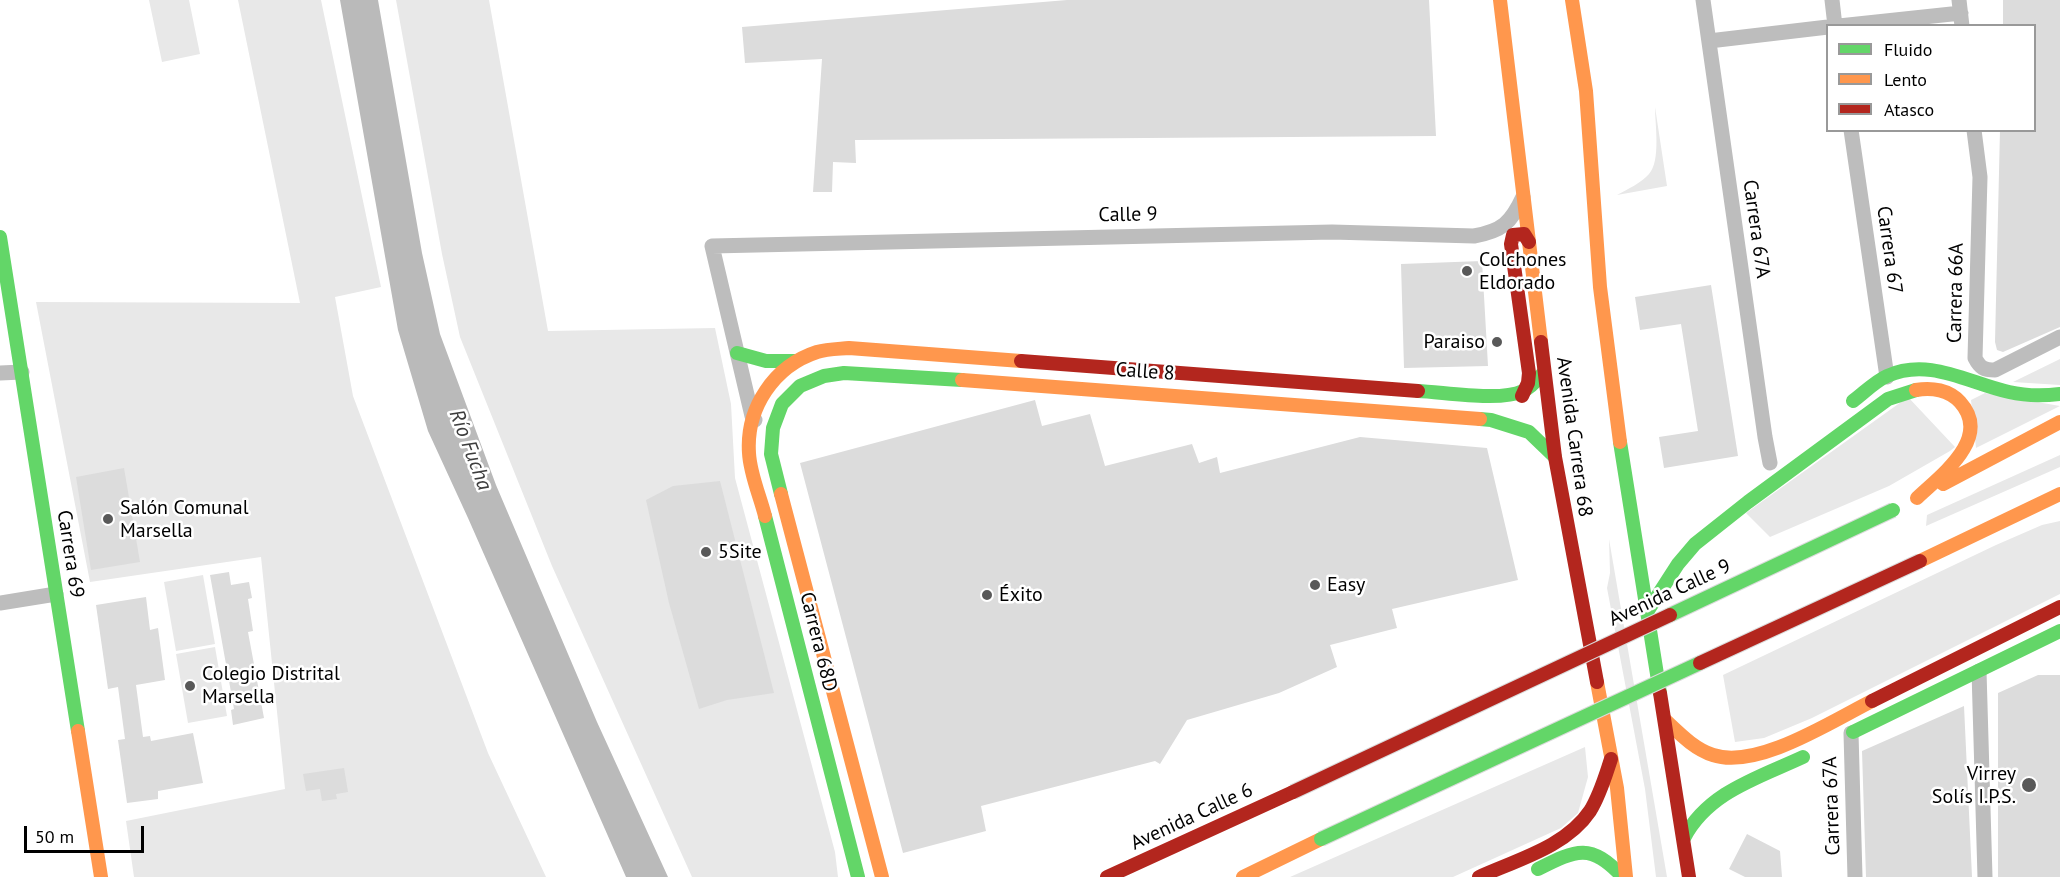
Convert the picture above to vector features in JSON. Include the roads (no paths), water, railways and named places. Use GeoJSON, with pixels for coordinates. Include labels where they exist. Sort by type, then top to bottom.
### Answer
{"type":"FeatureCollection","features":[{"type":"Feature","properties":{"kind":"main road","name":"Avenida Carrera 68"},"geometry":{"type":"LineString","coordinates":[[1500,0],[1555,457],[1570,548],[1611,759],[1622,826],[1624,877]]}},
{"type":"Feature","properties":{"kind":"main road"},"geometry":{"type":"LineString","coordinates":[[1572,0],[1586,91],[1600,287],[1615,412],[1689,877]]}},
{"type":"Feature","properties":{"kind":"main road"},"geometry":{"type":"LineString","coordinates":[[1524,393],[1529,373],[1511,244],[1513,235],[1519,233],[1524,234],[1529,242]]}},
{"type":"Feature","properties":{"kind":"main road","name":"Carrera 69"},"geometry":{"type":"LineString","coordinates":[[0,242],[101,877]]}},
{"type":"Feature","properties":{"kind":"main road","name":"Calle 8"},"geometry":{"type":"LineString","coordinates":[[752,416],[765,390],[779,373],[811,354],[849,348],[1491,396],[1524,393]]}},
{"type":"Feature","properties":{"kind":"main road"},"geometry":{"type":"LineString","coordinates":[[737,353],[766,362],[795,362]]}},
{"type":"Feature","properties":{"kind":"main road"},"geometry":{"type":"LineString","coordinates":[[1842,410],[1887,376],[1914,369],[1932,369],[2001,391],[2037,395],[2060,394]]}},
{"type":"Feature","properties":{"kind":"main road"},"geometry":{"type":"LineString","coordinates":[[1491,420],[1508,411],[1544,372]]}},
{"type":"Feature","properties":{"kind":"main road","name":"Calle 8"},"geometry":{"type":"LineString","coordinates":[[770,446],[775,417],[781,405],[807,381],[835,374],[898,375],[1087,388],[1491,420],[1529,432],[1555,457]]}},
{"type":"Feature","properties":{"kind":"main road"},"geometry":{"type":"LineString","coordinates":[[1647,612],[1678,564],[1695,544],[1748,502],[1888,399],[1908,390],[1934,389],[1954,395],[1960,402],[1970,421],[1970,434],[1961,454],[1917,498]]}},
{"type":"Feature","properties":{"kind":"main road","name":"Carrera 68D"},"geometry":{"type":"LineString","coordinates":[[752,416],[748,442],[749,455],[858,877]]}},
{"type":"Feature","properties":{"kind":"main road","name":"Avenida Calle 9"},"geometry":{"type":"LineString","coordinates":[[1293,792],[1893,510],[2060,422]]}},
{"type":"Feature","properties":{"kind":"main road","name":"Carrera 68D"},"geometry":{"type":"LineString","coordinates":[[770,446],[882,877]]}},
{"type":"Feature","properties":{"kind":"main road"},"geometry":{"type":"LineString","coordinates":[[1243,877],[2060,494]]}},
{"type":"Feature","properties":{"kind":"main road"},"geometry":{"type":"LineString","coordinates":[[2021,512],[2060,500]]}},
{"type":"Feature","properties":{"kind":"main road"},"geometry":{"type":"LineString","coordinates":[[2021,512],[2060,510]]}},
{"type":"Feature","properties":{"kind":"main road"},"geometry":{"type":"LineString","coordinates":[[1695,544],[1702,520]]}},
{"type":"Feature","properties":{"kind":"main road"},"geometry":{"type":"LineString","coordinates":[[1665,720],[1695,747],[1712,756],[1735,760],[1760,755],[1773,751],[2060,607]]}},
{"type":"Feature","properties":{"kind":"main road"},"geometry":{"type":"LineString","coordinates":[[1846,736],[2060,630]]}},
{"type":"Feature","properties":{"kind":"main road"},"geometry":{"type":"LineString","coordinates":[[1684,838],[1698,816],[1718,798],[1810,753]]}},
{"type":"Feature","properties":{"kind":"main road"},"geometry":{"type":"LineString","coordinates":[[1479,877],[1572,832],[1590,813],[1611,759]]}},
{"type":"Feature","properties":{"kind":"main road","name":"Avenida Calle 6"},"geometry":{"type":"LineString","coordinates":[[1107,877],[1293,792]]}},
{"type":"Feature","properties":{"kind":"main road"},"geometry":{"type":"LineString","coordinates":[[1520,877],[1563,857],[1584,853],[1596,855],[1605,860],[1624,877]]}},
{"type":"Feature","properties":{"kind":"street","name":"Carrera 67A"},"geometry":{"type":"LineString","coordinates":[[1703,0],[1770,463]]}},
{"type":"Feature","properties":{"kind":"street"},"geometry":{"type":"LineString","coordinates":[[1832,0],[1837,24]]}},
{"type":"Feature","properties":{"kind":"street"},"geometry":{"type":"LineString","coordinates":[[1856,24],[1961,13]]}},
{"type":"Feature","properties":{"kind":"street"},"geometry":{"type":"LineString","coordinates":[[1709,41],[1826,27]]}},
{"type":"Feature","properties":{"kind":"street","name":"Carrera 67"},"geometry":{"type":"LineString","coordinates":[[1851,132],[1887,376]]}},
{"type":"Feature","properties":{"kind":"street","name":"Carrera 66A"},"geometry":{"type":"LineString","coordinates":[[1974,132],[1980,177],[1975,358],[1979,366],[1995,370],[2060,337]]}},
{"type":"Feature","properties":{"kind":"street","name":"Calle 9"},"geometry":{"type":"LineString","coordinates":[[712,246],[1332,232],[1474,236],[1489,233],[1503,226],[1514,215],[1525,193]]}},
{"type":"Feature","properties":{"kind":"street","name":"Carrera 68D"},"geometry":{"type":"LineString","coordinates":[[712,246],[752,416],[770,446]]}},
{"type":"Feature","properties":{"kind":"street"},"geometry":{"type":"LineString","coordinates":[[0,372],[22,372]]}},
{"type":"Feature","properties":{"kind":"street"},"geometry":{"type":"LineString","coordinates":[[0,603],[56,594]]}},
{"type":"Feature","properties":{"kind":"street"},"geometry":{"type":"LineString","coordinates":[[1979,671],[1985,877]]}},
{"type":"Feature","properties":{"kind":"street","name":"Carrera 67A"},"geometry":{"type":"LineString","coordinates":[[1846,736],[1855,877]]}},
{"type":"Feature","properties":{"kind":"water","name":"Río Fucha"},"geometry":{"type":"Polygon","coordinates":[[[340,0],[378,0],[422,253],[440,334],[496,485],[597,722],[668,877],[626,877],[428,431],[398,330],[340,0]]]}},
{"type":"Feature","properties":{"kind":"place","name":"Colchones Eldorado"},"geometry":{"type":"Point","coordinates":[1467,271]}},
{"type":"Feature","properties":{"kind":"place","name":"Paraiso"},"geometry":{"type":"Point","coordinates":[1497,342]}},
{"type":"Feature","properties":{"kind":"place","name":"Salón Comunal Marsella"},"geometry":{"type":"Point","coordinates":[108,519]}},
{"type":"Feature","properties":{"kind":"place","name":"5Site"},"geometry":{"type":"Point","coordinates":[706,552]}},
{"type":"Feature","properties":{"kind":"place","name":"Easy"},"geometry":{"type":"Point","coordinates":[1315,585]}},
{"type":"Feature","properties":{"kind":"place","name":"Éxito"},"geometry":{"type":"Point","coordinates":[987,595]}},
{"type":"Feature","properties":{"kind":"place","name":"Colegio Distrital Marsella"},"geometry":{"type":"Point","coordinates":[190,686]}},
{"type":"Feature","properties":{"kind":"place","name":"Virrey Solís I.P.S."},"geometry":{"type":"Point","coordinates":[2029,785]}}]}
